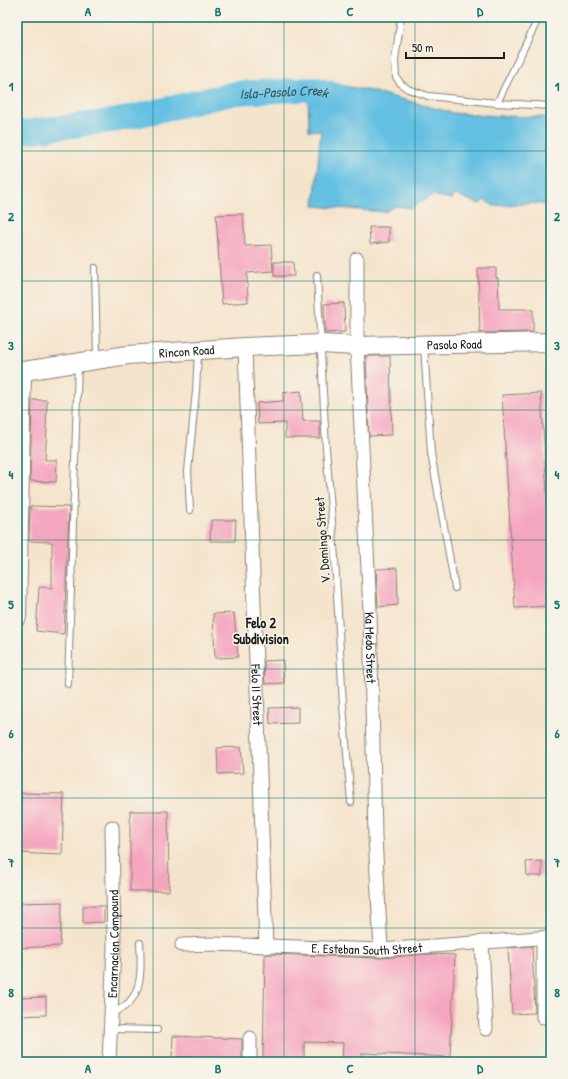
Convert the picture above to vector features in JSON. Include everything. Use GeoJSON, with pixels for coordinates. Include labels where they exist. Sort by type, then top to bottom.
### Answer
{"type":"FeatureCollection","features":[{"type":"Feature","properties":{"kind":"street","name":"Ka Medo Street"},"geometry":{"type":"LineString","coordinates":[[357,259],[357,346],[370,611],[375,836],[380,950]]}},
{"type":"Feature","properties":{"kind":"street","name":"Pasolo Road"},"geometry":{"type":"LineString","coordinates":[[357,346],[551,342]]}},
{"type":"Feature","properties":{"kind":"street","name":"Rincon Road"},"geometry":{"type":"LineString","coordinates":[[19,372],[128,355],[244,347],[321,344],[357,346]]}},
{"type":"Feature","properties":{"kind":"street","name":"Felo II Street"},"geometry":{"type":"LineString","coordinates":[[244,347],[266,946]]}},
{"type":"Feature","properties":{"kind":"street"},"geometry":{"type":"LineString","coordinates":[[17,617],[19,372]]}},
{"type":"Feature","properties":{"kind":"street","name":"Encarnacion Compound"},"geometry":{"type":"LineString","coordinates":[[108,1062],[114,946],[112,827]]}},
{"type":"Feature","properties":{"kind":"street","name":"E. Esteban South Street"},"geometry":{"type":"LineString","coordinates":[[182,945],[214,944],[380,950],[547,938]]}},
{"type":"Feature","properties":{"kind":"street"},"geometry":{"type":"LineString","coordinates":[[543,1017],[547,938]]}},
{"type":"Feature","properties":{"kind":"street"},"geometry":{"type":"LineString","coordinates":[[482,942],[486,1029]]}},
{"type":"Feature","properties":{"kind":"street"},"geometry":{"type":"LineString","coordinates":[[250,1038],[250,1062]]}},
{"type":"Feature","properties":{"kind":"lane"},"geometry":{"type":"LineString","coordinates":[[401,17],[395,60],[396,77],[401,84],[418,94],[428,96],[497,103],[551,106]]}},
{"type":"Feature","properties":{"kind":"lane"},"geometry":{"type":"LineString","coordinates":[[497,103],[539,17]]}},
{"type":"Feature","properties":{"kind":"lane"},"geometry":{"type":"LineString","coordinates":[[94,268],[97,360]]}},
{"type":"Feature","properties":{"kind":"lane","name":"V. Domingo Street"},"geometry":{"type":"LineString","coordinates":[[318,275],[326,448],[335,558],[343,705],[351,802]]}},
{"type":"Feature","properties":{"kind":"lane"},"geometry":{"type":"LineString","coordinates":[[424,344],[431,453],[455,588]]}},
{"type":"Feature","properties":{"kind":"lane"},"geometry":{"type":"LineString","coordinates":[[190,510],[188,471],[196,391],[198,350]]}},
{"type":"Feature","properties":{"kind":"lane"},"geometry":{"type":"LineString","coordinates":[[68,684],[78,363]]}},
{"type":"Feature","properties":{"kind":"lane"},"geometry":{"type":"LineString","coordinates":[[111,1013],[122,1008],[132,1000],[138,989],[141,969],[140,942]]}},
{"type":"Feature","properties":{"kind":"lane"},"geometry":{"type":"LineString","coordinates":[[110,1029],[156,1030]]}},
{"type":"Feature","properties":{"kind":"water"},"geometry":{"type":"Polygon","coordinates":[[[307,83],[328,83],[371,91],[453,113],[497,116],[551,117],[551,205],[532,203],[494,206],[485,200],[479,204],[454,194],[452,199],[432,195],[412,208],[396,206],[384,212],[314,206],[321,130],[309,131],[308,94],[305,90],[307,83]]]}},
{"type":"Feature","properties":{"kind":"building"},"geometry":{"type":"Polygon","coordinates":[[[243,214],[245,246],[271,245],[273,271],[247,273],[248,302],[222,304],[216,215],[243,214]]]}},
{"type":"Feature","properties":{"kind":"building"},"geometry":{"type":"Polygon","coordinates":[[[369,227],[389,227],[389,242],[370,244],[369,227]]]}},
{"type":"Feature","properties":{"kind":"building"},"geometry":{"type":"Polygon","coordinates":[[[274,262],[293,262],[294,276],[274,276],[274,262]]]}},
{"type":"Feature","properties":{"kind":"building"},"geometry":{"type":"Polygon","coordinates":[[[478,268],[496,268],[496,278],[498,278],[499,309],[533,309],[533,332],[480,333],[478,268]]]}},
{"type":"Feature","properties":{"kind":"building"},"geometry":{"type":"Polygon","coordinates":[[[344,303],[345,332],[325,333],[324,304],[344,303]]]}},
{"type":"Feature","properties":{"kind":"building"},"geometry":{"type":"Polygon","coordinates":[[[366,356],[390,356],[392,435],[369,436],[366,356]]]}},
{"type":"Feature","properties":{"kind":"building"},"geometry":{"type":"Polygon","coordinates":[[[301,391],[303,421],[320,421],[320,438],[285,438],[285,423],[258,424],[257,403],[283,401],[283,393],[301,391]]]}},
{"type":"Feature","properties":{"kind":"building"},"geometry":{"type":"Polygon","coordinates":[[[541,393],[551,559],[551,606],[515,608],[502,395],[541,393]]]}},
{"type":"Feature","properties":{"kind":"building"},"geometry":{"type":"Polygon","coordinates":[[[32,400],[47,400],[45,460],[57,460],[56,482],[30,481],[32,400]]]}},
{"type":"Feature","properties":{"kind":"building"},"geometry":{"type":"Polygon","coordinates":[[[30,506],[69,507],[64,634],[36,631],[39,587],[52,588],[52,542],[29,541],[30,506]]]}},
{"type":"Feature","properties":{"kind":"building"},"geometry":{"type":"Polygon","coordinates":[[[211,520],[236,520],[235,541],[210,541],[211,520]]]}},
{"type":"Feature","properties":{"kind":"building"},"geometry":{"type":"Polygon","coordinates":[[[397,568],[398,605],[378,607],[376,569],[397,568]]]}},
{"type":"Feature","properties":{"kind":"building"},"geometry":{"type":"Polygon","coordinates":[[[234,613],[238,657],[215,658],[213,614],[234,613]]]}},
{"type":"Feature","properties":{"kind":"building"},"geometry":{"type":"Polygon","coordinates":[[[283,660],[284,683],[265,684],[264,661],[283,660]]]}},
{"type":"Feature","properties":{"kind":"building"},"geometry":{"type":"Polygon","coordinates":[[[298,707],[298,723],[270,724],[269,708],[298,707]]]}},
{"type":"Feature","properties":{"kind":"building"},"geometry":{"type":"Polygon","coordinates":[[[241,747],[243,773],[218,774],[217,748],[241,747]]]}},
{"type":"Feature","properties":{"kind":"building"},"geometry":{"type":"Polygon","coordinates":[[[21,793],[64,794],[62,855],[17,853],[17,834],[20,834],[21,793]]]}},
{"type":"Feature","properties":{"kind":"building"},"geometry":{"type":"Polygon","coordinates":[[[130,811],[168,811],[169,891],[130,891],[130,811]]]}},
{"type":"Feature","properties":{"kind":"building"},"geometry":{"type":"Polygon","coordinates":[[[542,861],[542,876],[527,876],[526,862],[542,861]]]}},
{"type":"Feature","properties":{"kind":"building"},"geometry":{"type":"Polygon","coordinates":[[[62,902],[60,946],[17,948],[17,903],[62,902]]]}},
{"type":"Feature","properties":{"kind":"building"},"geometry":{"type":"Polygon","coordinates":[[[83,906],[104,906],[104,922],[83,923],[83,906]]]}},
{"type":"Feature","properties":{"kind":"building"},"geometry":{"type":"Polygon","coordinates":[[[532,946],[535,1013],[512,1014],[508,948],[532,946]]]}},
{"type":"Feature","properties":{"kind":"building"},"geometry":{"type":"Polygon","coordinates":[[[429,954],[455,955],[450,1057],[362,1053],[362,1062],[342,1062],[343,1043],[304,1042],[304,1062],[263,1062],[265,955],[381,958],[429,954]]]}},
{"type":"Feature","properties":{"kind":"building"},"geometry":{"type":"Polygon","coordinates":[[[46,997],[46,1015],[18,1016],[18,998],[46,997]]]}},
{"type":"Feature","properties":{"kind":"building"},"geometry":{"type":"Polygon","coordinates":[[[173,1036],[242,1039],[242,1062],[172,1062],[173,1036]]]}},
{"type":"Feature","properties":{"kind":"waterway","name":"Isla-Pasolo Creek"},"geometry":{"type":"LineString","coordinates":[[17,133],[118,120],[236,93],[317,89],[336,95]]}},
{"type":"Feature","properties":{"kind":"district","name":"Felo 2 Subdivision"},"geometry":{"type":"Point","coordinates":[261,630]}}]}
